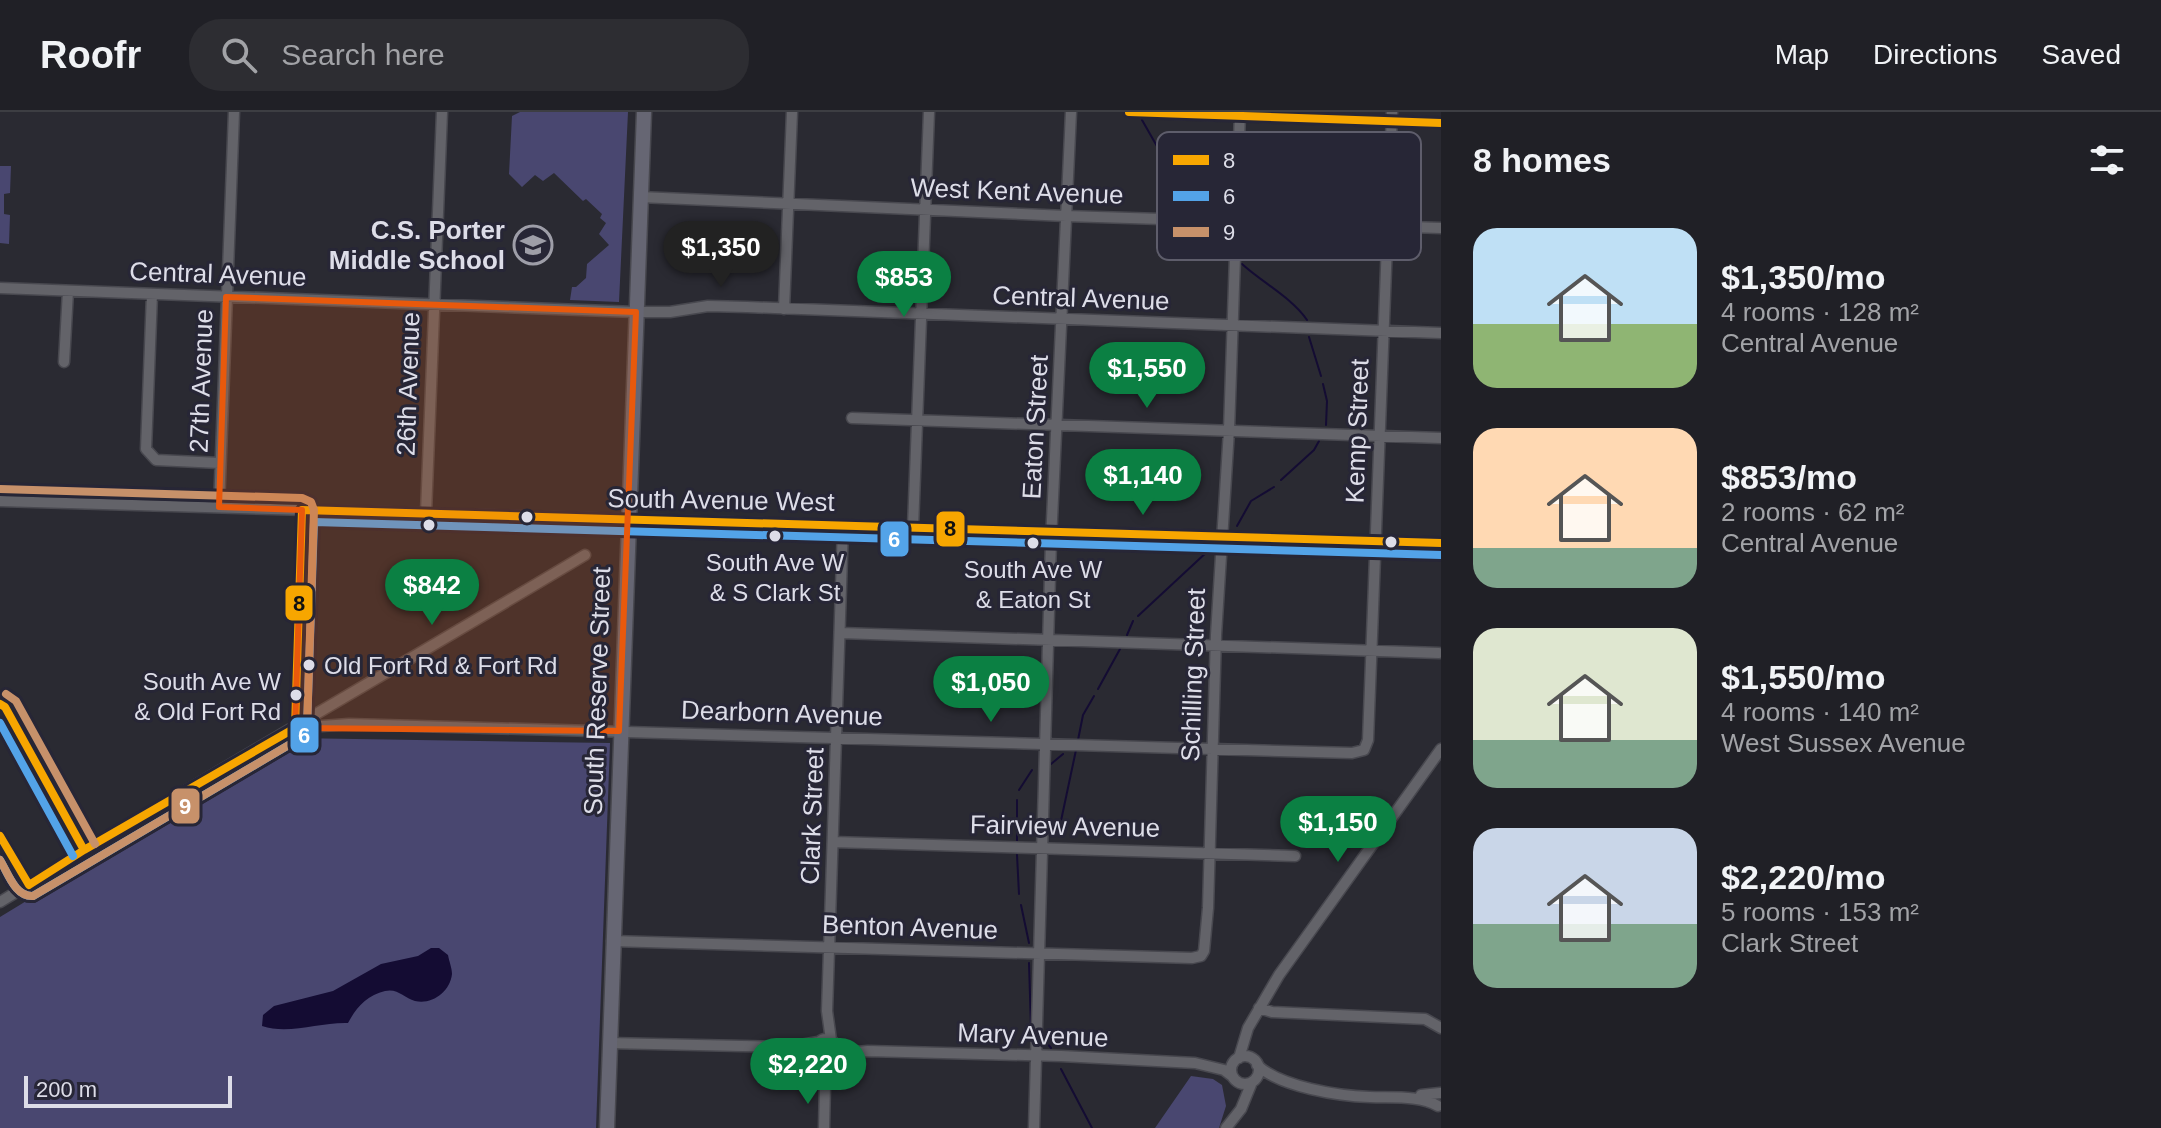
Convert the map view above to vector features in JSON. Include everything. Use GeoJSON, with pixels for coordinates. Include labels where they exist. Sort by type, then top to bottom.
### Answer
{"type":"FeatureCollection","features":[{"type":"Feature","properties":{"kind":"highway","name":"South Reserve Street"},"geometry":{"type":"LineString","coordinates":[[607,1128],[619,731],[644,112]]}},
{"type":"Feature","properties":{"kind":"street","name":"27th Avenue"},"geometry":{"type":"LineString","coordinates":[[219,507],[234,112]]}},
{"type":"Feature","properties":{"kind":"street","name":"26th Avenue"},"geometry":{"type":"LineString","coordinates":[[426,513],[442,112]]}},
{"type":"Feature","properties":{"kind":"street"},"geometry":{"type":"LineString","coordinates":[[784,309],[792,112]]}},
{"type":"Feature","properties":{"kind":"street"},"geometry":{"type":"LineString","coordinates":[[913,527],[929,112]]}},
{"type":"Feature","properties":{"kind":"street","name":"Eaton Street"},"geometry":{"type":"LineString","coordinates":[[1034,1128],[1040,848],[1071,112]]}},
{"type":"Feature","properties":{"kind":"street"},"geometry":{"type":"LineString","coordinates":[[1129,112],[1392,117],[1441,123]]}},
{"type":"Feature","properties":{"kind":"street","name":"West Kent Avenue"},"geometry":{"type":"LineString","coordinates":[[640,197],[1157,219]]}},
{"type":"Feature","properties":{"kind":"street","name":"West Kent Avenue"},"geometry":{"type":"LineString","coordinates":[[1421,228],[1441,228]]}},
{"type":"Feature","properties":{"kind":"street","name":"Schilling Street"},"geometry":{"type":"LineString","coordinates":[[1204,951],[1220,537],[1229,430],[1235,260]]}},
{"type":"Feature","properties":{"kind":"street","name":"Kemp Street"},"geometry":{"type":"LineString","coordinates":[[1364,750],[1368,740],[1386,260]]}},
{"type":"Feature","properties":{"kind":"street","name":"Central Avenue"},"geometry":{"type":"LineString","coordinates":[[0,288],[636,312],[670,312],[708,306],[1441,333]]}},
{"type":"Feature","properties":{"kind":"street"},"geometry":{"type":"LineString","coordinates":[[64,362],[68,291]]}},
{"type":"Feature","properties":{"kind":"street"},"geometry":{"type":"LineString","coordinates":[[152,294],[146,449],[156,460],[220,463]]}},
{"type":"Feature","properties":{"kind":"street"},"geometry":{"type":"LineString","coordinates":[[852,418],[1441,438]]}},
{"type":"Feature","properties":{"kind":"street","name":"South Avenue West"},"geometry":{"type":"LineString","coordinates":[[0,501],[1441,543]]}},
{"type":"Feature","properties":{"kind":"street"},"geometry":{"type":"LineString","coordinates":[[295,728],[302,510]]}},
{"type":"Feature","properties":{"kind":"street","name":"Clark Street"},"geometry":{"type":"LineString","coordinates":[[826,1049],[843,526]]}},
{"type":"Feature","properties":{"kind":"street"},"geometry":{"type":"LineString","coordinates":[[0,902],[585,555]]}},
{"type":"Feature","properties":{"kind":"street"},"geometry":{"type":"LineString","coordinates":[[841,633],[1439,653]]}},
{"type":"Feature","properties":{"kind":"street"},"geometry":{"type":"LineString","coordinates":[[0,704],[5,707],[84,850]]}},
{"type":"Feature","properties":{"kind":"street","name":"Dearborn Avenue"},"geometry":{"type":"LineString","coordinates":[[295,728],[349,724],[1352,753],[1364,750]]}},
{"type":"Feature","properties":{"kind":"street"},"geometry":{"type":"LineString","coordinates":[[1229,1123],[1239,1095],[1231,1067],[1259,1008],[1279,975],[1441,749]]}},
{"type":"Feature","properties":{"kind":"street"},"geometry":{"type":"LineString","coordinates":[[0,836],[29,885]]}},
{"type":"Feature","properties":{"kind":"street","name":"Fairview Avenue"},"geometry":{"type":"LineString","coordinates":[[833,842],[1295,856]]}},
{"type":"Feature","properties":{"kind":"street","name":"Benton Avenue"},"geometry":{"type":"LineString","coordinates":[[612,941],[1192,958],[1201,956],[1204,951]]}},
{"type":"Feature","properties":{"kind":"street"},"geometry":{"type":"LineString","coordinates":[[1259,1008],[1272,1012],[1425,1019],[1441,1028]]}},
{"type":"Feature","properties":{"kind":"street"},"geometry":{"type":"LineString","coordinates":[[1229,1123],[1241,1109],[1258,1073],[1250,1043],[1259,1008]]}},
{"type":"Feature","properties":{"kind":"street","name":"Mary Avenue"},"geometry":{"type":"LineString","coordinates":[[609,1043],[1195,1063],[1237,1059]]}},
{"type":"Feature","properties":{"kind":"street"},"geometry":{"type":"LineString","coordinates":[[824,1128],[826,1049]]}},
{"type":"Feature","properties":{"kind":"street"},"geometry":{"type":"LineString","coordinates":[[1237,1059],[1255,1062],[1262,1070],[1292,1083],[1340,1095],[1428,1101],[1440,1109]]}},
{"type":"Feature","properties":{"kind":"street","name":"Mary Avenue"},"geometry":{"type":"LineString","coordinates":[[1195,1063],[1224,1070],[1235,1079]]}},
{"type":"Feature","properties":{"kind":"street"},"geometry":{"type":"LineString","coordinates":[[1235,1079],[1245,1084],[1253,1081],[1292,1083]]}},
{"type":"Feature","properties":{"kind":"street"},"geometry":{"type":"LineString","coordinates":[[1393,1098],[1440,1093],[1437,1100],[1440,1109]]}},
{"type":"Feature","properties":{"kind":"highlighted area"},"geometry":{"type":"Polygon","coordinates":[[[226,297],[636,312],[619,731],[295,728],[302,510],[219,507],[226,297]]]}},
{"type":"Feature","properties":{"kind":"shaded area"},"geometry":{"type":"Polygon","coordinates":[[[520,112],[628,112],[619,302],[570,300],[572,287],[586,278],[587,264],[609,245],[599,234],[606,223],[600,218],[602,214],[586,199],[583,201],[554,173],[543,181],[535,175],[522,187],[509,174],[512,116],[520,112]]]}},
{"type":"Feature","properties":{"kind":"shaded area"},"geometry":{"type":"Polygon","coordinates":[[[0,166],[11,166],[10,193],[4,194],[4,214],[10,215],[9,244],[0,243],[0,166]]]}},
{"type":"Feature","properties":{"kind":"shaded area"},"geometry":{"type":"Polygon","coordinates":[[[294,738],[610,743],[596,1128],[0,1128],[0,917],[294,738]]]}},
{"type":"Feature","properties":{"kind":"shaded area"},"geometry":{"type":"Polygon","coordinates":[[[431,948],[439,948],[448,955],[452,974],[444,992],[434,999],[415,1001],[390,990],[363,1003],[348,1023],[294,1029],[262,1026],[263,1015],[274,1006],[333,991],[381,964],[418,956],[431,948]]]}},
{"type":"Feature","properties":{"kind":"shaded area"},"geometry":{"type":"Polygon","coordinates":[[[1191,1076],[1213,1079],[1222,1085],[1226,1106],[1219,1128],[1155,1128],[1191,1076]]]}},
{"type":"Feature","properties":{"kind":"waterway"},"geometry":{"type":"LineString","coordinates":[[1142,120],[1157,146]]}},
{"type":"Feature","properties":{"kind":"waterway"},"geometry":{"type":"LineString","coordinates":[[1242,264],[1307,320]]}},
{"type":"Feature","properties":{"kind":"waterway"},"geometry":{"type":"LineString","coordinates":[[1309,337],[1321,376]]}},
{"type":"Feature","properties":{"kind":"waterway"},"geometry":{"type":"LineString","coordinates":[[1323,384],[1327,401],[1326,425]]}},
{"type":"Feature","properties":{"kind":"waterway"},"geometry":{"type":"LineString","coordinates":[[1281,480],[1314,450],[1319,441]]}},
{"type":"Feature","properties":{"kind":"waterway"},"geometry":{"type":"LineString","coordinates":[[1237,526],[1251,501],[1274,487]]}},
{"type":"Feature","properties":{"kind":"waterway"},"geometry":{"type":"LineString","coordinates":[[1138,616],[1209,550]]}},
{"type":"Feature","properties":{"kind":"waterway"},"geometry":{"type":"LineString","coordinates":[[1127,635],[1133,621]]}},
{"type":"Feature","properties":{"kind":"waterway"},"geometry":{"type":"LineString","coordinates":[[1098,689],[1120,649]]}},
{"type":"Feature","properties":{"kind":"waterway"},"geometry":{"type":"LineString","coordinates":[[1078,740],[1083,715],[1094,696]]}},
{"type":"Feature","properties":{"kind":"waterway"},"geometry":{"type":"LineString","coordinates":[[1058,835],[1076,750]]}},
{"type":"Feature","properties":{"kind":"waterway"},"geometry":{"type":"LineString","coordinates":[[1051,764],[1063,754]]}},
{"type":"Feature","properties":{"kind":"waterway"},"geometry":{"type":"LineString","coordinates":[[1019,790],[1032,770]]}},
{"type":"Feature","properties":{"kind":"waterway"},"geometry":{"type":"LineString","coordinates":[[1017,800],[1017,841]]}},
{"type":"Feature","properties":{"kind":"waterway"},"geometry":{"type":"LineString","coordinates":[[1017,855],[1019,894]]}},
{"type":"Feature","properties":{"kind":"waterway"},"geometry":{"type":"LineString","coordinates":[[1021,905],[1029,943]]}},
{"type":"Feature","properties":{"kind":"waterway"},"geometry":{"type":"LineString","coordinates":[[1029,963],[1031,1027]]}},
{"type":"Feature","properties":{"kind":"waterway"},"geometry":{"type":"LineString","coordinates":[[1042,1037],[1051,1048]]}},
{"type":"Feature","properties":{"kind":"waterway"},"geometry":{"type":"LineString","coordinates":[[1061,1069],[1092,1128]]}},
{"type":"Feature","properties":{"kind":"transit line","name":"8"},"geometry":{"type":"LineString","coordinates":[[1129,112],[1441,123]]}},
{"type":"Feature","properties":{"kind":"transit line","name":"9"},"geometry":{"type":"LineString","coordinates":[[0,489],[302,498],[311,502],[314,510],[307,728],[304,736],[33,896],[21,893],[0,860]]}},
{"type":"Feature","properties":{"kind":"transit line","name":"8"},"geometry":{"type":"LineString","coordinates":[[0,836],[29,885],[295,728],[302,510],[1441,543]]}},
{"type":"Feature","properties":{"kind":"transit line","name":"6"},"geometry":{"type":"LineString","coordinates":[[0,860],[21,893],[33,896],[304,736],[307,728],[314,522],[1441,555]]}},
{"type":"Feature","properties":{"kind":"transit line","name":"9"},"geometry":{"type":"LineString","coordinates":[[6,694],[16,701],[95,844]]}},
{"type":"Feature","properties":{"kind":"transit line","name":"8"},"geometry":{"type":"LineString","coordinates":[[0,704],[5,707],[84,850]]}},
{"type":"Feature","properties":{"kind":"transit line","name":"6"},"geometry":{"type":"LineString","coordinates":[[0,723],[73,856]]}},
{"type":"Feature","properties":{"kind":"place","name":"C.S. Porter Middle School"},"geometry":{"type":"Point","coordinates":[533,245]}},
{"type":"Feature","properties":{"kind":"place","name":"South Ave W & S Clark St"},"geometry":{"type":"Point","coordinates":[775,536]}},
{"type":"Feature","properties":{"kind":"place","name":"South Ave W & Eaton St"},"geometry":{"type":"Point","coordinates":[1033,543]}},
{"type":"Feature","properties":{"kind":"place","name":"Old Fort Rd & Fort Rd"},"geometry":{"type":"Point","coordinates":[309,665]}},
{"type":"Feature","properties":{"kind":"place","name":"South Ave W & Old Fort Rd"},"geometry":{"type":"Point","coordinates":[296,695]}}]}
